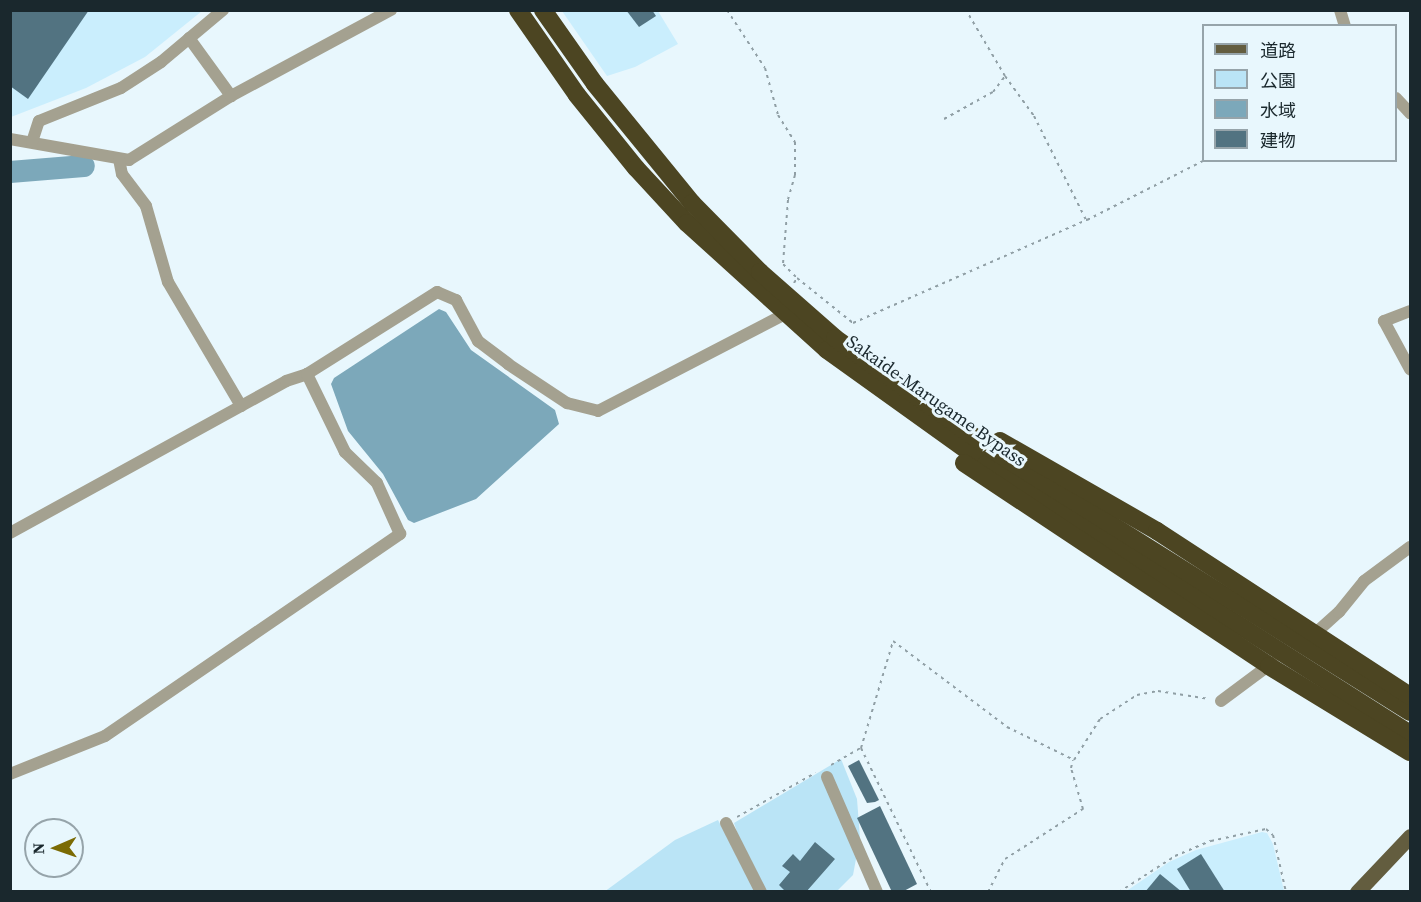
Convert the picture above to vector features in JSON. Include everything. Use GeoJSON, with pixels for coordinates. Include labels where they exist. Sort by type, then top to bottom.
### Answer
{"type":"FeatureCollection","features":[{"type":"Feature","properties":{"kind":"highway","name":"Sakaide-Marugame Bypass"},"geometry":{"type":"LineString","coordinates":[[518,10],[578,95],[636,168],[687,223],[827,350],[986,464],[1410,734]]}},
{"type":"Feature","properties":{"kind":"highway","name":"Sakaide-Marugame Bypass"},"geometry":{"type":"LineString","coordinates":[[543,10],[651,156],[692,203],[785,293],[891,380],[994,451],[1410,712]]}},
{"type":"Feature","properties":{"kind":"highway"},"geometry":{"type":"LineString","coordinates":[[827,350],[903,416],[999,488],[1410,752]]}},
{"type":"Feature","properties":{"kind":"highway"},"geometry":{"type":"LineString","coordinates":[[891,380],[1157,531],[1313,636],[1410,696]]}},
{"type":"Feature","properties":{"kind":"main road"},"geometry":{"type":"LineString","coordinates":[[1357,891],[1410,836]]}},
{"type":"Feature","properties":{"kind":"street"},"geometry":{"type":"LineString","coordinates":[[32,142],[39,122],[121,87],[161,62],[223,10]]}},
{"type":"Feature","properties":{"kind":"street"},"geometry":{"type":"LineString","coordinates":[[10,139],[119,159],[139,157],[231,96],[391,10]]}},
{"type":"Feature","properties":{"kind":"street"},"geometry":{"type":"LineString","coordinates":[[189,38],[231,96]]}},
{"type":"Feature","properties":{"kind":"street"},"geometry":{"type":"LineString","coordinates":[[1397,100],[1410,113]]}},
{"type":"Feature","properties":{"kind":"street"},"geometry":{"type":"LineString","coordinates":[[119,159],[122,174],[146,206],[168,282],[241,406]]}},
{"type":"Feature","properties":{"kind":"street"},"geometry":{"type":"LineString","coordinates":[[10,533],[286,381],[307,374],[437,292],[456,300],[478,341],[508,364],[567,402],[598,411],[785,314]]}},
{"type":"Feature","properties":{"kind":"street"},"geometry":{"type":"LineString","coordinates":[[1410,311],[1384,321],[1410,369]]}},
{"type":"Feature","properties":{"kind":"street"},"geometry":{"type":"LineString","coordinates":[[10,774],[105,736],[400,534],[377,483],[345,452],[307,374]]}},
{"type":"Feature","properties":{"kind":"street"},"geometry":{"type":"LineString","coordinates":[[1313,636],[1364,581],[1410,547]]}},
{"type":"Feature","properties":{"kind":"street"},"geometry":{"type":"LineString","coordinates":[[1221,701],[1271,664]]}},
{"type":"Feature","properties":{"kind":"street"},"geometry":{"type":"LineString","coordinates":[[826,771],[877,891]]}},
{"type":"Feature","properties":{"kind":"street"},"geometry":{"type":"LineString","coordinates":[[726,823],[761,891]]}},
{"type":"Feature","properties":{"kind":"path"},"geometry":{"type":"LineString","coordinates":[[726,10],[765,68],[778,115],[795,142],[795,175],[788,200],[783,264],[853,323],[1087,220],[1202,162]]}},
{"type":"Feature","properties":{"kind":"path"},"geometry":{"type":"LineString","coordinates":[[966,10],[1005,76],[1034,116],[1087,220]]}},
{"type":"Feature","properties":{"kind":"path"},"geometry":{"type":"LineString","coordinates":[[944,119],[993,92],[1005,76]]}},
{"type":"Feature","properties":{"kind":"path"},"geometry":{"type":"LineString","coordinates":[[785,293],[797,278]]}},
{"type":"Feature","properties":{"kind":"path"},"geometry":{"type":"LineString","coordinates":[[931,891],[861,748],[889,644],[896,641],[1007,727],[1074,760]]}},
{"type":"Feature","properties":{"kind":"path"},"geometry":{"type":"LineString","coordinates":[[988,891],[1005,859],[1083,809],[1071,768],[1100,719],[1137,695],[1158,691],[1221,701]]}},
{"type":"Feature","properties":{"kind":"path"},"geometry":{"type":"LineString","coordinates":[[726,823],[826,771],[861,748]]}},
{"type":"Feature","properties":{"kind":"path"},"geometry":{"type":"LineString","coordinates":[[1119,891],[1175,856],[1211,841],[1266,829],[1273,835],[1286,891]]}},
{"type":"Feature","properties":{"kind":"shaded area"},"geometry":{"type":"Polygon","coordinates":[[[11,11],[202,11],[145,57],[86,88],[11,117],[11,11]]]}},
{"type":"Feature","properties":{"kind":"shaded area"},"geometry":{"type":"Polygon","coordinates":[[[562,11],[658,11],[678,44],[635,67],[607,76],[562,11]]]}},
{"type":"Feature","properties":{"kind":"shaded area"},"geometry":{"type":"Polygon","coordinates":[[[1262,832],[1267,833],[1273,844],[1284,891],[1125,892],[1169,862],[1196,850],[1262,832]]]}},
{"type":"Feature","properties":{"kind":"green space"},"geometry":{"type":"Polygon","coordinates":[[[841,759],[857,799],[860,838],[853,875],[837,891],[757,891],[734,823],[841,759]]]}},
{"type":"Feature","properties":{"kind":"green space"},"geometry":{"type":"Polygon","coordinates":[[[718,820],[755,891],[604,892],[675,840],[718,820]]]}},
{"type":"Feature","properties":{"kind":"water"},"geometry":{"type":"Polygon","coordinates":[[[439,309],[446,312],[471,350],[555,410],[559,424],[476,499],[414,523],[408,520],[383,474],[348,431],[331,384],[334,378],[439,309]]]}},
{"type":"Feature","properties":{"kind":"building"},"geometry":{"type":"Polygon","coordinates":[[[10,10],[89,10],[28,99],[10,86],[10,10]]]}},
{"type":"Feature","properties":{"kind":"building"},"geometry":{"type":"Polygon","coordinates":[[[626,10],[652,10],[656,16],[639,27],[626,10]]]}},
{"type":"Feature","properties":{"kind":"building"},"geometry":{"type":"Polygon","coordinates":[[[859,760],[879,800],[875,802],[867,803],[848,766],[859,760]]]}},
{"type":"Feature","properties":{"kind":"building"},"geometry":{"type":"Polygon","coordinates":[[[880,806],[917,884],[902,892],[892,892],[857,818],[880,806]]]}},
{"type":"Feature","properties":{"kind":"building"},"geometry":{"type":"Polygon","coordinates":[[[815,842],[835,859],[806,892],[786,892],[779,885],[790,872],[782,866],[793,854],[800,861],[815,842]]]}},
{"type":"Feature","properties":{"kind":"building"},"geometry":{"type":"Polygon","coordinates":[[[1201,854],[1225,892],[1191,892],[1177,869],[1201,854]]]}},
{"type":"Feature","properties":{"kind":"building"},"geometry":{"type":"Polygon","coordinates":[[[1160,874],[1182,892],[1145,892],[1160,874]]]}},
{"type":"Feature","properties":{"kind":"waterway"},"geometry":{"type":"LineString","coordinates":[[10,172],[84,166]]}}]}
